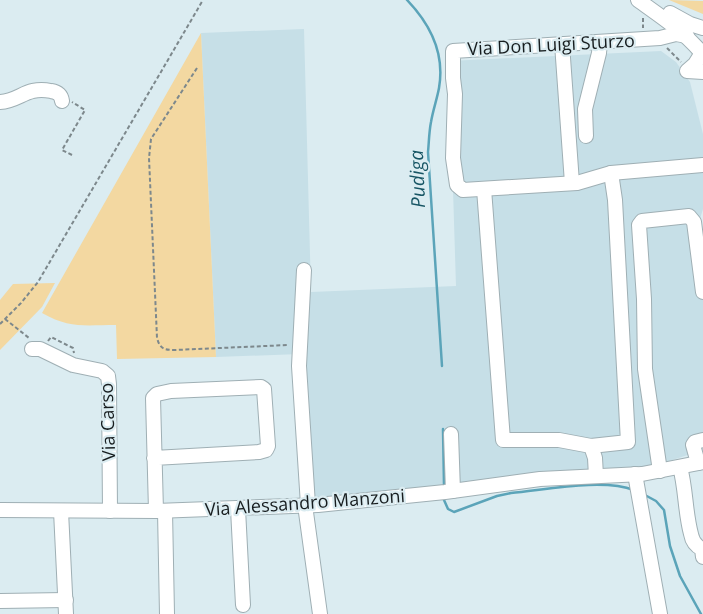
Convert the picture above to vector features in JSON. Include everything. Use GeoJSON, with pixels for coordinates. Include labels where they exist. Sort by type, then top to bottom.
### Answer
{"type":"FeatureCollection","features":[{"type":"Feature","properties":{"kind":"street"},"geometry":{"type":"LineString","coordinates":[[638,0],[703,28]]}},
{"type":"Feature","properties":{"kind":"street"},"geometry":{"type":"LineString","coordinates":[[652,5],[687,36],[701,55],[685,72]]}},
{"type":"Feature","properties":{"kind":"street","name":"Via Don Luigi Sturzo"},"geometry":{"type":"LineString","coordinates":[[648,39],[657,33],[660,26],[652,5]]}},
{"type":"Feature","properties":{"kind":"street","name":"Via Don Luigi Sturzo"},"geometry":{"type":"LineString","coordinates":[[484,189],[463,190],[457,186],[453,158],[455,94],[453,51],[648,39],[676,34],[687,36]]}},
{"type":"Feature","properties":{"kind":"street"},"geometry":{"type":"LineString","coordinates":[[586,136],[585,109],[600,42]]}},
{"type":"Feature","properties":{"kind":"street"},"geometry":{"type":"LineString","coordinates":[[562,44],[572,183]]}},
{"type":"Feature","properties":{"kind":"street"},"geometry":{"type":"LineString","coordinates":[[685,72],[703,72]]}},
{"type":"Feature","properties":{"kind":"street"},"geometry":{"type":"LineString","coordinates":[[0,102],[8,101],[32,90],[58,93],[64,100]]}},
{"type":"Feature","properties":{"kind":"street"},"geometry":{"type":"LineString","coordinates":[[611,173],[615,200],[628,442],[591,446],[559,440],[503,440],[484,189],[572,183],[611,173],[703,165]]}},
{"type":"Feature","properties":{"kind":"street"},"geometry":{"type":"LineString","coordinates":[[660,471],[645,368],[644,299],[639,225],[642,222],[689,216],[694,222],[703,292]]}},
{"type":"Feature","properties":{"kind":"street"},"geometry":{"type":"LineString","coordinates":[[304,270],[299,366],[306,505],[320,614]]}},
{"type":"Feature","properties":{"kind":"street","name":"Via Carso"},"geometry":{"type":"LineString","coordinates":[[32,349],[40,349],[73,365],[102,371],[109,380],[110,511]]}},
{"type":"Feature","properties":{"kind":"street"},"geometry":{"type":"LineString","coordinates":[[154,458],[266,450],[268,446],[264,388],[171,391],[157,394],[153,398],[154,458],[161,511],[167,614]]}},
{"type":"Feature","properties":{"kind":"street"},"geometry":{"type":"LineString","coordinates":[[451,434],[453,491]]}},
{"type":"Feature","properties":{"kind":"street"},"geometry":{"type":"LineString","coordinates":[[700,463],[693,444],[703,440]]}},
{"type":"Feature","properties":{"kind":"street"},"geometry":{"type":"LineString","coordinates":[[591,446],[603,476]]}},
{"type":"Feature","properties":{"kind":"street","name":"Via Alessandro Manzoni"},"geometry":{"type":"LineString","coordinates":[[0,510],[161,511],[238,509],[306,505],[453,491],[502,483],[603,476],[637,487],[660,471],[700,463]]}},
{"type":"Feature","properties":{"kind":"street"},"geometry":{"type":"LineString","coordinates":[[680,467],[684,481],[691,534],[695,544],[702,549],[703,556]]}},
{"type":"Feature","properties":{"kind":"street"},"geometry":{"type":"LineString","coordinates":[[637,487],[660,614]]}},
{"type":"Feature","properties":{"kind":"street"},"geometry":{"type":"LineString","coordinates":[[238,509],[244,606]]}},
{"type":"Feature","properties":{"kind":"street"},"geometry":{"type":"LineString","coordinates":[[61,511],[66,614]]}},
{"type":"Feature","properties":{"kind":"street"},"geometry":{"type":"LineString","coordinates":[[0,601],[66,600]]}},
{"type":"Feature","properties":{"kind":"path"},"geometry":{"type":"LineString","coordinates":[[0,324],[12,313],[38,282],[203,0]]}},
{"type":"Feature","properties":{"kind":"path"},"geometry":{"type":"LineString","coordinates":[[665,47],[675,56],[685,72]]}},
{"type":"Feature","properties":{"kind":"path"},"geometry":{"type":"LineString","coordinates":[[197,68],[151,140],[149,158],[157,338],[159,346],[165,350],[175,350],[300,344]]}},
{"type":"Feature","properties":{"kind":"path"},"geometry":{"type":"LineString","coordinates":[[64,100],[85,110],[62,150],[72,155]]}},
{"type":"Feature","properties":{"kind":"shaded area"},"geometry":{"type":"Polygon","coordinates":[[[669,0],[703,1],[703,14],[669,0]]]}},
{"type":"Feature","properties":{"kind":"shaded area"},"geometry":{"type":"Polygon","coordinates":[[[304,29],[311,292],[456,286],[449,61],[661,51],[676,62],[690,82],[703,134],[703,209],[699,222],[703,258],[703,450],[645,469],[315,499],[300,354],[216,357],[201,33],[304,29]]]}},
{"type":"Feature","properties":{"kind":"shaded area"},"geometry":{"type":"Polygon","coordinates":[[[201,33],[216,357],[117,359],[116,325],[70,324],[42,313],[201,33]]]}},
{"type":"Feature","properties":{"kind":"shaded area"},"geometry":{"type":"Polygon","coordinates":[[[55,283],[42,307],[0,350],[0,300],[13,284],[55,283]]]}},
{"type":"Feature","properties":{"kind":"waterway","name":"Pudiga"},"geometry":{"type":"LineString","coordinates":[[407,0],[429,29],[440,63],[439,88],[430,126],[428,152],[442,366]]}},
{"type":"Feature","properties":{"kind":"waterway","name":"Pudiga"},"geometry":{"type":"LineString","coordinates":[[443,429],[444,485]]}},
{"type":"Feature","properties":{"kind":"waterway","name":"Pudiga"},"geometry":{"type":"LineString","coordinates":[[444,500],[448,509],[454,512],[497,496],[511,493],[590,485],[606,485],[634,490]]}},
{"type":"Feature","properties":{"kind":"waterway","name":"Pudiga"},"geometry":{"type":"LineString","coordinates":[[643,494],[656,501],[664,510],[670,546],[680,576],[701,614]]}}]}
